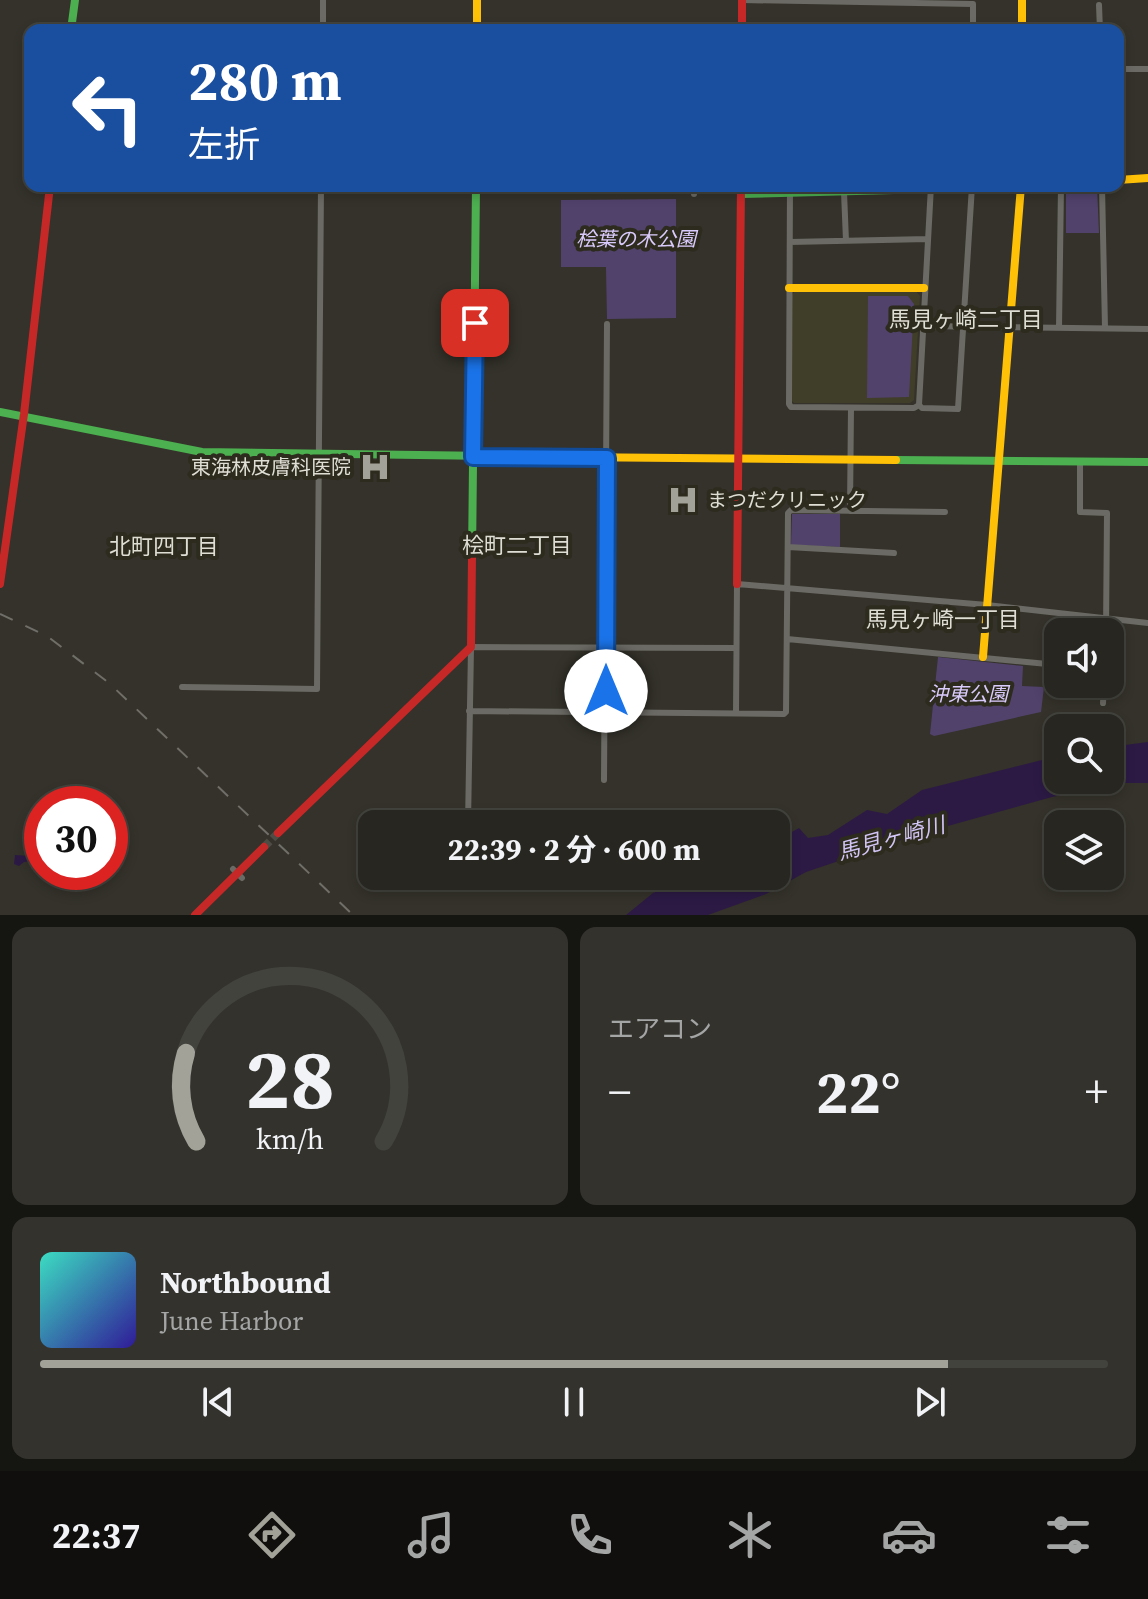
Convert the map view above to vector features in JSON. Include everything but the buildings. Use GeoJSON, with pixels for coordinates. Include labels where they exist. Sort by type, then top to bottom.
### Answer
{"type":"FeatureCollection","features":[{"type":"Feature","properties":{"kind":"street"},"geometry":{"type":"LineString","coordinates":[[72,24],[75,0]]}},
{"type":"Feature","properties":{"kind":"street"},"geometry":{"type":"LineString","coordinates":[[323,0],[323,24]]}},
{"type":"Feature","properties":{"kind":"street"},"geometry":{"type":"LineString","coordinates":[[477,0],[477,24]]}},
{"type":"Feature","properties":{"kind":"street"},"geometry":{"type":"LineString","coordinates":[[742,24],[742,0],[973,4],[973,24]]}},
{"type":"Feature","properties":{"kind":"street"},"geometry":{"type":"LineString","coordinates":[[1022,0],[1022,24]]}},
{"type":"Feature","properties":{"kind":"street"},"geometry":{"type":"LineString","coordinates":[[1099,5],[1100,24]]}},
{"type":"Feature","properties":{"kind":"street"},"geometry":{"type":"LineString","coordinates":[[1124,69],[1148,69]]}},
{"type":"Feature","properties":{"kind":"street"},"geometry":{"type":"LineString","coordinates":[[1124,180],[1148,178]]}},
{"type":"Feature","properties":{"kind":"street"},"geometry":{"type":"LineString","coordinates":[[0,584],[24,414],[49,192]]}},
{"type":"Feature","properties":{"kind":"street"},"geometry":{"type":"LineString","coordinates":[[182,687],[317,689],[321,192]]}},
{"type":"Feature","properties":{"kind":"street"},"geometry":{"type":"LineString","coordinates":[[468,810],[476,192]]}},
{"type":"Feature","properties":{"kind":"street"},"geometry":{"type":"LineString","coordinates":[[736,713],[741,192]]}},
{"type":"Feature","properties":{"kind":"street"},"geometry":{"type":"LineString","coordinates":[[790,192],[789,404],[791,407],[851,408],[914,408],[919,405]]}},
{"type":"Feature","properties":{"kind":"street"},"geometry":{"type":"LineString","coordinates":[[844,192],[846,241]]}},
{"type":"Feature","properties":{"kind":"street"},"geometry":{"type":"LineString","coordinates":[[919,405],[931,192]]}},
{"type":"Feature","properties":{"kind":"street"},"geometry":{"type":"LineString","coordinates":[[919,405],[922,408],[958,409],[972,192]]}},
{"type":"Feature","properties":{"kind":"street"},"geometry":{"type":"LineString","coordinates":[[983,657],[1021,192]]}},
{"type":"Feature","properties":{"kind":"street"},"geometry":{"type":"LineString","coordinates":[[1059,328],[1061,192]]}},
{"type":"Feature","properties":{"kind":"street"},"geometry":{"type":"LineString","coordinates":[[1102,192],[1105,328]]}},
{"type":"Feature","properties":{"kind":"street"},"geometry":{"type":"LineString","coordinates":[[790,242],[928,239]]}},
{"type":"Feature","properties":{"kind":"street"},"geometry":{"type":"LineString","coordinates":[[789,288],[924,288]]}},
{"type":"Feature","properties":{"kind":"street"},"geometry":{"type":"LineString","coordinates":[[604,780],[607,324]]}},
{"type":"Feature","properties":{"kind":"street"},"geometry":{"type":"LineString","coordinates":[[922,326],[1148,329]]}},
{"type":"Feature","properties":{"kind":"street"},"geometry":{"type":"LineString","coordinates":[[850,511],[851,408]]}},
{"type":"Feature","properties":{"kind":"street"},"geometry":{"type":"LineString","coordinates":[[0,412],[24,414],[202,452],[1148,462]]}},
{"type":"Feature","properties":{"kind":"street"},"geometry":{"type":"LineString","coordinates":[[1080,461],[1080,512],[1107,513],[1107,618]]}},
{"type":"Feature","properties":{"kind":"street"},"geometry":{"type":"LineString","coordinates":[[469,711],[784,714],[788,513],[791,510],[945,512]]}},
{"type":"Feature","properties":{"kind":"street"},"geometry":{"type":"LineString","coordinates":[[788,547],[894,553]]}},
{"type":"Feature","properties":{"kind":"street"},"geometry":{"type":"LineString","coordinates":[[737,584],[987,605],[1098,618]]}},
{"type":"Feature","properties":{"kind":"street"},"geometry":{"type":"LineString","coordinates":[[1124,621],[1148,623]]}},
{"type":"Feature","properties":{"kind":"street"},"geometry":{"type":"LineString","coordinates":[[787,639],[1044,664]]}},
{"type":"Feature","properties":{"kind":"street"},"geometry":{"type":"LineString","coordinates":[[278,833],[471,647],[736,648]]}},
{"type":"Feature","properties":{"kind":"street"},"geometry":{"type":"LineString","coordinates":[[1103,698],[1103,703]]}},
{"type":"Feature","properties":{"kind":"street"},"geometry":{"type":"LineString","coordinates":[[195,915],[264,847]]}},
{"type":"Feature","properties":{"kind":"street"},"geometry":{"type":"LineString","coordinates":[[233,869],[242,878]]}},
{"type":"Feature","properties":{"kind":"shaded area"},"geometry":{"type":"Polygon","coordinates":[[[915,290],[920,296],[914,400],[910,403],[794,403],[790,399],[792,295],[795,291],[915,290]]]}},
{"type":"Feature","properties":{"kind":"green space"},"geometry":{"type":"Polygon","coordinates":[[[1066,192],[1097,192],[1099,233],[1066,233],[1066,192]]]}},
{"type":"Feature","properties":{"kind":"green space","name":"桧葉の木公園"},"geometry":{"type":"Polygon","coordinates":[[[676,199],[676,318],[607,319],[606,267],[561,267],[561,200],[676,199]]]}},
{"type":"Feature","properties":{"kind":"green space"},"geometry":{"type":"Polygon","coordinates":[[[868,296],[908,296],[914,304],[909,397],[867,398],[868,296]]]}},
{"type":"Feature","properties":{"kind":"green space"},"geometry":{"type":"Polygon","coordinates":[[[792,514],[840,514],[840,547],[791,545],[792,514]]]}},
{"type":"Feature","properties":{"kind":"green space","name":"沖東公園"},"geometry":{"type":"Polygon","coordinates":[[[938,657],[1023,666],[1022,686],[1044,687],[1041,712],[934,736],[930,734],[938,657]]]}},
{"type":"Feature","properties":{"kind":"water"},"geometry":{"type":"Polygon","coordinates":[[[1148,742],[1148,783],[1124,783],[1124,745],[1148,742]]]}},
{"type":"Feature","properties":{"kind":"water","name":"馬見ヶ崎川"},"geometry":{"type":"Polygon","coordinates":[[[1044,760],[1044,794],[1066,794],[919,834],[806,872],[790,881],[790,833],[799,828],[808,838],[828,835],[867,810],[887,814],[922,790],[1044,760]]]}},
{"type":"Feature","properties":{"kind":"water"},"geometry":{"type":"Polygon","coordinates":[[[15,855],[24,856],[24,862],[19,866],[14,864],[15,855]]]}},
{"type":"Feature","properties":{"kind":"water"},"geometry":{"type":"Polygon","coordinates":[[[661,890],[773,890],[708,915],[626,915],[661,890]]]}},
{"type":"Feature","properties":{"kind":"tunnel"},"geometry":{"type":"LineString","coordinates":[[264,847],[278,833]]}},
{"type":"Feature","properties":{"kind":"railway"},"geometry":{"type":"LineString","coordinates":[[0,614],[47,636],[109,683],[353,915]]}},
{"type":"Feature","properties":{"kind":"traffic: fast"},"geometry":{"type":"LineString","coordinates":[[72,24],[75,0]]}},
{"type":"Feature","properties":{"kind":"traffic: fast"},"geometry":{"type":"LineString","coordinates":[[472,557],[476,192]]}},
{"type":"Feature","properties":{"kind":"traffic: fast"},"geometry":{"type":"LineString","coordinates":[[741,194],[818,192]]}},
{"type":"Feature","properties":{"kind":"traffic: fast"},"geometry":{"type":"LineString","coordinates":[[0,412],[202,452],[563,457]]}},
{"type":"Feature","properties":{"kind":"traffic: fast"},"geometry":{"type":"LineString","coordinates":[[896,460],[1148,462]]}},
{"type":"Feature","properties":{"kind":"traffic: slow"},"geometry":{"type":"LineString","coordinates":[[477,0],[477,24]]}},
{"type":"Feature","properties":{"kind":"traffic: slow"},"geometry":{"type":"LineString","coordinates":[[1022,0],[1022,24]]}},
{"type":"Feature","properties":{"kind":"traffic: slow"},"geometry":{"type":"LineString","coordinates":[[1124,180],[1148,178]]}},
{"type":"Feature","properties":{"kind":"traffic: slow"},"geometry":{"type":"LineString","coordinates":[[983,657],[1021,192]]}},
{"type":"Feature","properties":{"kind":"traffic: slow"},"geometry":{"type":"LineString","coordinates":[[789,288],[924,288]]}},
{"type":"Feature","properties":{"kind":"traffic: slow"},"geometry":{"type":"LineString","coordinates":[[563,457],[896,460]]}},
{"type":"Feature","properties":{"kind":"traffic: jam"},"geometry":{"type":"LineString","coordinates":[[742,0],[742,24]]}},
{"type":"Feature","properties":{"kind":"traffic: jam"},"geometry":{"type":"LineString","coordinates":[[0,584],[24,414],[49,192]]}},
{"type":"Feature","properties":{"kind":"traffic: jam"},"geometry":{"type":"LineString","coordinates":[[737,584],[741,192]]}},
{"type":"Feature","properties":{"kind":"traffic: jam"},"geometry":{"type":"LineString","coordinates":[[278,833],[471,647],[472,557]]}},
{"type":"Feature","properties":{"kind":"traffic: jam"},"geometry":{"type":"LineString","coordinates":[[195,915],[264,847]]}},
{"type":"Feature","properties":{"kind":"place","name":"東海林皮膚科医院"},"geometry":{"type":"Point","coordinates":[375,467]}},
{"type":"Feature","properties":{"kind":"place","name":"まつだクリニック"},"geometry":{"type":"Point","coordinates":[683,500]}},
{"type":"Feature","properties":{"kind":"district","name":"馬見ヶ崎二丁目"},"geometry":{"type":"Point","coordinates":[966,319]}},
{"type":"Feature","properties":{"kind":"district","name":"桧町二丁目"},"geometry":{"type":"Point","coordinates":[517,545]}},
{"type":"Feature","properties":{"kind":"district","name":"北町四丁目"},"geometry":{"type":"Point","coordinates":[164,546]}},
{"type":"Feature","properties":{"kind":"district","name":"馬見ヶ崎一丁目"},"geometry":{"type":"Point","coordinates":[943,619]}},
{"type":"Feature","properties":{"kind":"route"},"geometry":{"type":"LineString","coordinates":[[475,323],[473,457],[607,458],[606,691]]}}]}
